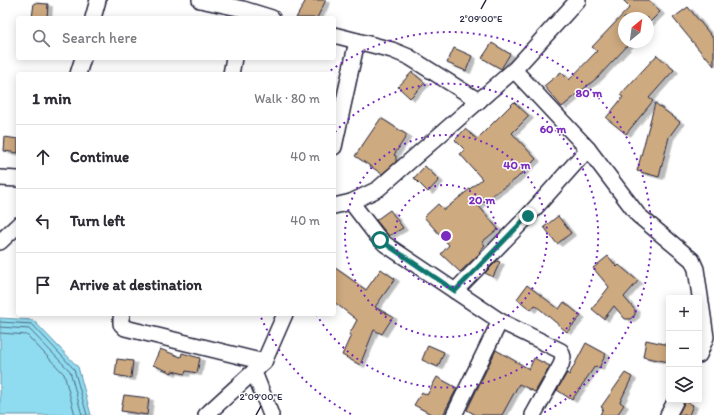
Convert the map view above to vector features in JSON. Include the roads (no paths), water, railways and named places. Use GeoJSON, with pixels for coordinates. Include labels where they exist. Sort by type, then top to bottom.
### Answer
{"type":"FeatureCollection","features":[{"type":"Feature","properties":{"kind":"street"},"geometry":{"type":"LineString","coordinates":[[94,16],[98,0]]}},
{"type":"Feature","properties":{"kind":"street"},"geometry":{"type":"LineString","coordinates":[[200,0],[245,9],[266,16]]}},
{"type":"Feature","properties":{"kind":"street"},"geometry":{"type":"LineString","coordinates":[[336,206],[351,202],[378,189],[514,70],[578,0]]}},
{"type":"Feature","properties":{"kind":"street"},"geometry":{"type":"LineString","coordinates":[[336,36],[392,50],[409,57],[479,101]]}},
{"type":"Feature","properties":{"kind":"street"},"geometry":{"type":"LineString","coordinates":[[336,138],[357,41]]}},
{"type":"Feature","properties":{"kind":"street"},"geometry":{"type":"LineString","coordinates":[[78,72],[82,60]]}},
{"type":"Feature","properties":{"kind":"street"},"geometry":{"type":"LineString","coordinates":[[231,72],[234,60]]}},
{"type":"Feature","properties":{"kind":"street"},"geometry":{"type":"LineString","coordinates":[[514,70],[588,149],[638,215],[692,260],[696,269],[710,340],[702,351]]}},
{"type":"Feature","properties":{"kind":"street"},"geometry":{"type":"LineString","coordinates":[[455,291],[528,216],[588,149]]}},
{"type":"Feature","properties":{"kind":"street"},"geometry":{"type":"LineString","coordinates":[[0,178],[16,179]]}},
{"type":"Feature","properties":{"kind":"street"},"geometry":{"type":"LineString","coordinates":[[351,202],[380,240],[500,321],[561,351],[563,357],[561,365],[533,415]]}},
{"type":"Feature","properties":{"kind":"street"},"geometry":{"type":"LineString","coordinates":[[0,242],[16,227]]}},
{"type":"Feature","properties":{"kind":"street"},"geometry":{"type":"LineString","coordinates":[[122,316],[121,324],[125,328],[259,367]]}},
{"type":"Feature","properties":{"kind":"street"},"geometry":{"type":"LineString","coordinates":[[206,415],[259,367],[284,316]]}},
{"type":"Feature","properties":{"kind":"street"},"geometry":{"type":"LineString","coordinates":[[454,415],[500,321]]}},
{"type":"Feature","properties":{"kind":"street"},"geometry":{"type":"LineString","coordinates":[[259,367],[271,415]]}},
{"type":"Feature","properties":{"kind":"street"},"geometry":{"type":"LineString","coordinates":[[668,415],[674,403]]}},
{"type":"Feature","properties":{"kind":"water"},"geometry":{"type":"Polygon","coordinates":[[[0,318],[33,320],[78,367],[91,415],[0,415],[0,318]]]}}]}
